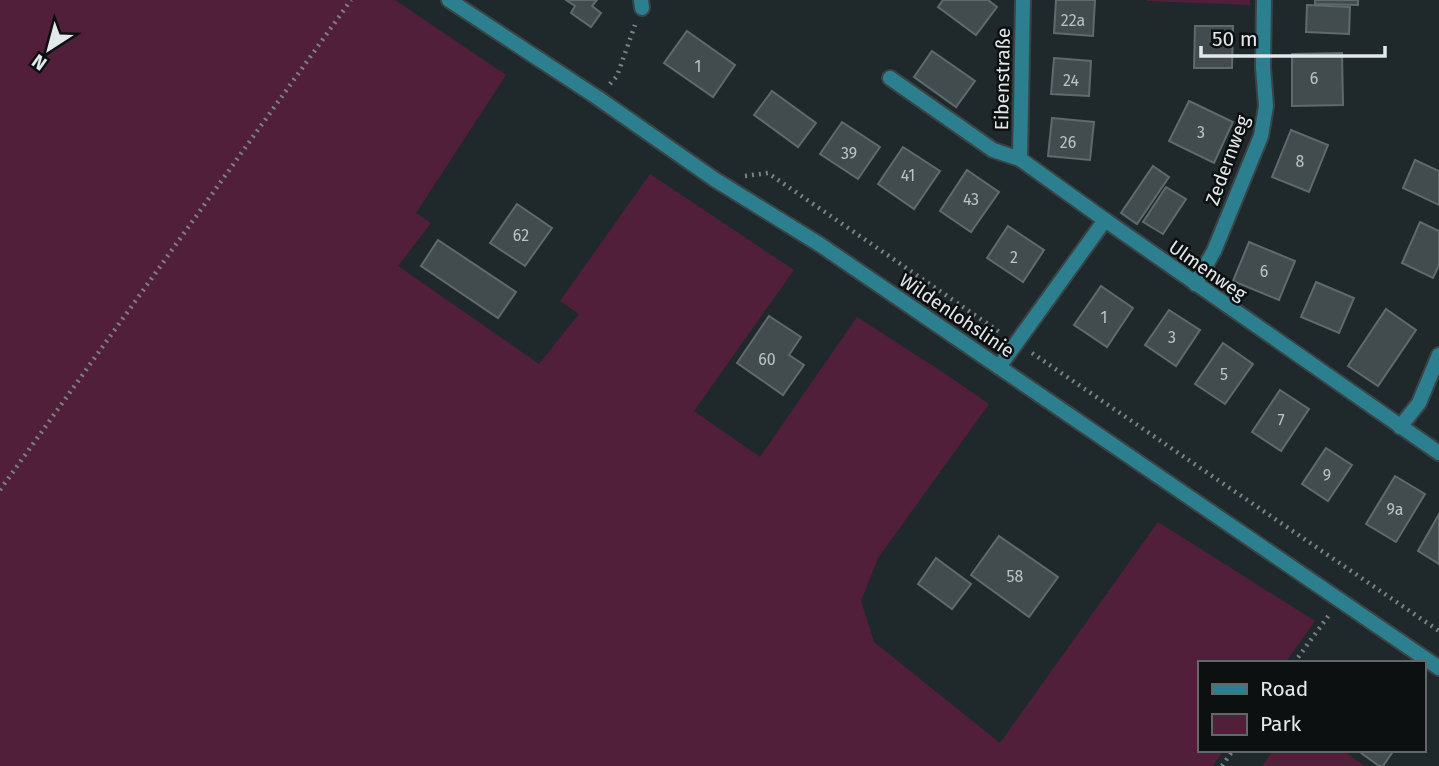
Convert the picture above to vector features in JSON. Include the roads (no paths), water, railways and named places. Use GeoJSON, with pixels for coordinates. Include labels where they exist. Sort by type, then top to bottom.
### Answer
{"type":"FeatureCollection","features":[{"type":"Feature","properties":{"kind":"street","name":"Wildenlohslinie"},"geometry":{"type":"LineString","coordinates":[[449,0],[714,179],[819,244],[1439,668]]}},
{"type":"Feature","properties":{"kind":"street","name":"Eibenstraße"},"geometry":{"type":"LineString","coordinates":[[1020,159],[1023,0]]}},
{"type":"Feature","properties":{"kind":"street","name":"Zedernweg"},"geometry":{"type":"LineString","coordinates":[[1195,284],[1214,251],[1261,136],[1266,106],[1263,67],[1264,0]]}},
{"type":"Feature","properties":{"kind":"street","name":"Eibenstraße"},"geometry":{"type":"LineString","coordinates":[[890,78],[993,150],[1020,159],[1105,220]]}},
{"type":"Feature","properties":{"kind":"street","name":"Ulmenweg"},"geometry":{"type":"LineString","coordinates":[[1105,220],[1439,453]]}},
{"type":"Feature","properties":{"kind":"street"},"geometry":{"type":"LineString","coordinates":[[999,367],[1105,220]]}},
{"type":"Feature","properties":{"kind":"street"},"geometry":{"type":"LineString","coordinates":[[1400,427],[1419,403],[1439,355]]}}]}
